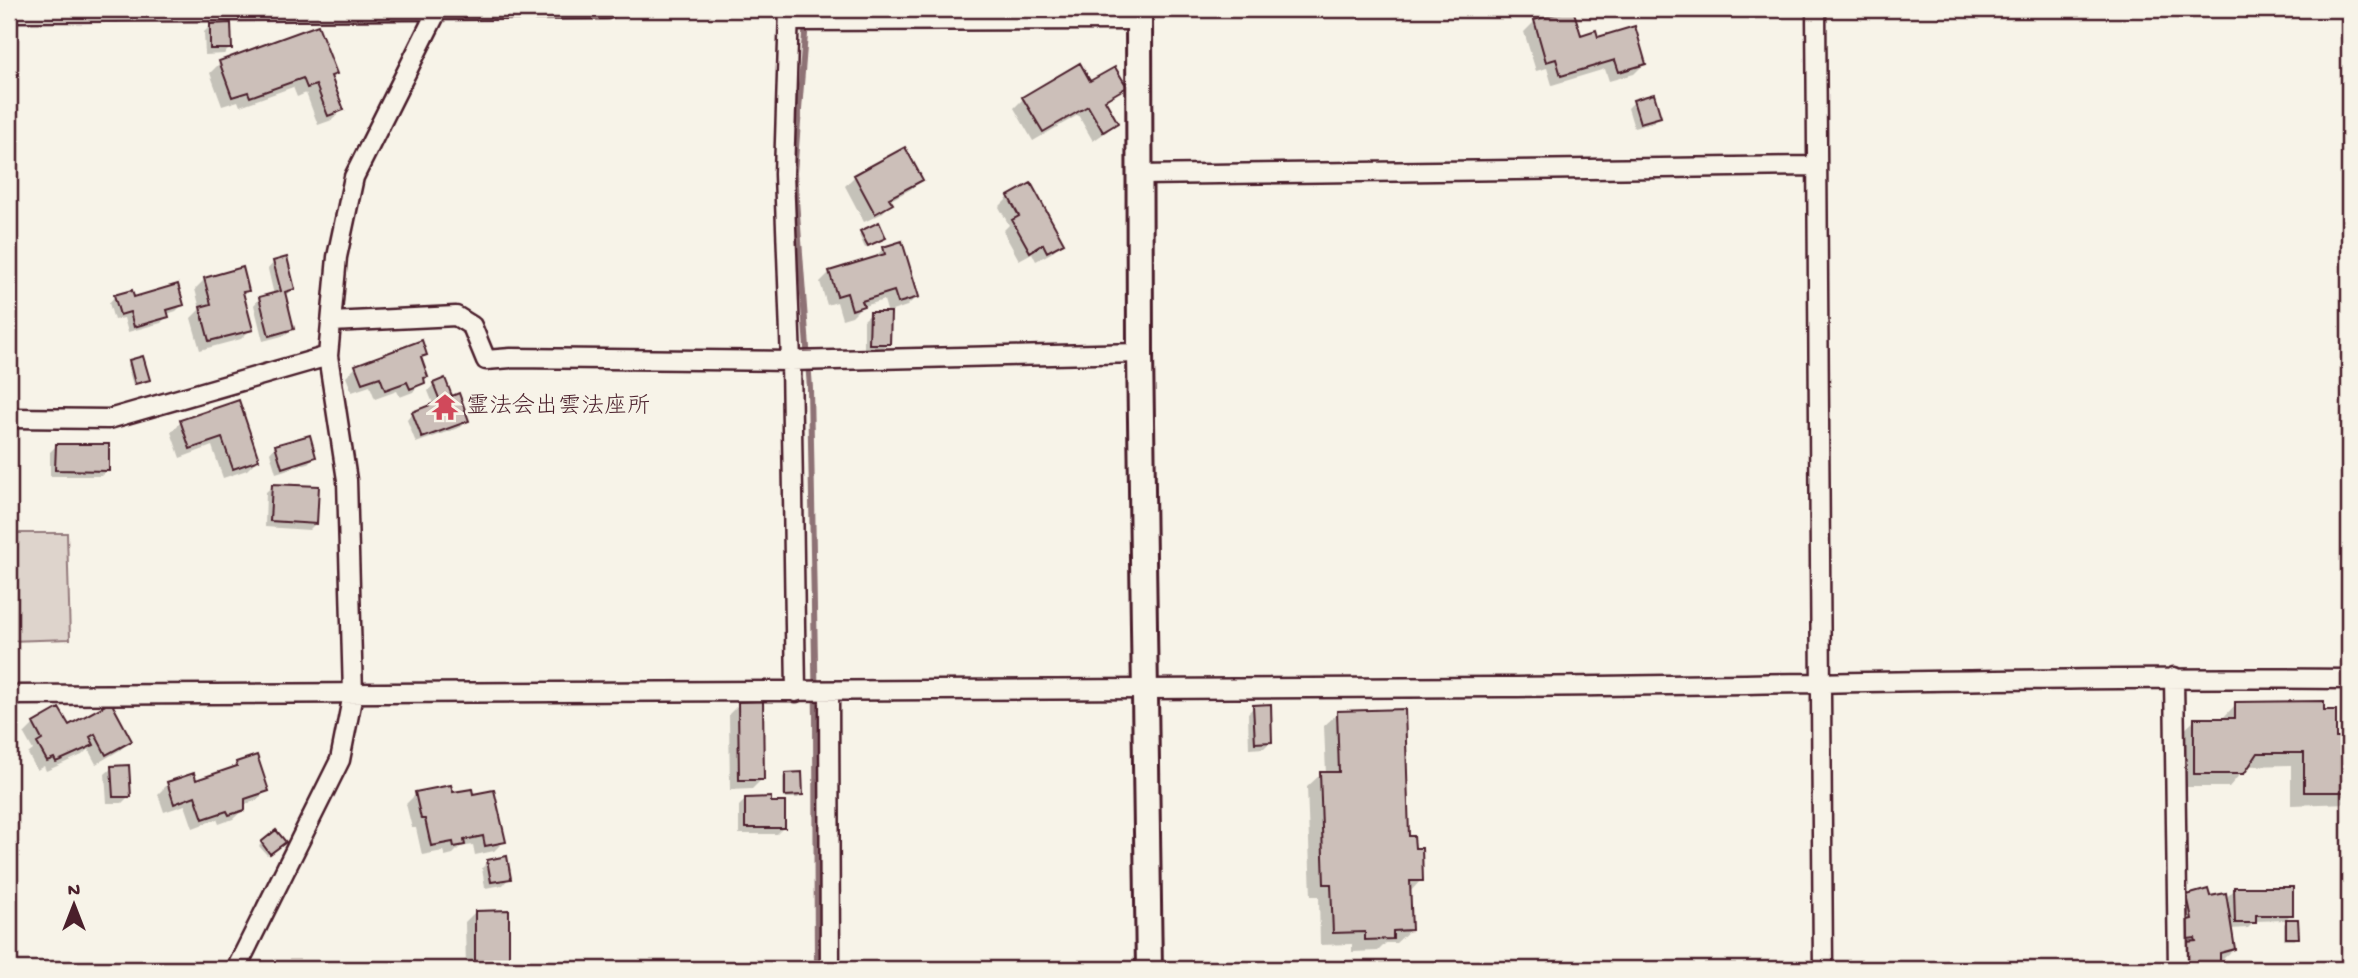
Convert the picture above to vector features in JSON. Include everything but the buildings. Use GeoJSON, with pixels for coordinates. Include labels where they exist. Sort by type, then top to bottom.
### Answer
{"type":"FeatureCollection","features":[{"type":"Feature","properties":{"kind":"street"},"geometry":{"type":"LineString","coordinates":[[9,12],[607,9]]}},
{"type":"Feature","properties":{"kind":"street"},"geometry":{"type":"LineString","coordinates":[[1816,9],[1822,969]]}},
{"type":"Feature","properties":{"kind":"street"},"geometry":{"type":"LineString","coordinates":[[236,969],[340,760],[353,694],[347,480],[327,356],[337,257],[354,177],[438,10]]}},
{"type":"Feature","properties":{"kind":"street"},"geometry":{"type":"LineString","coordinates":[[796,692],[791,361],[784,174],[789,15],[1139,14],[1140,353],[1149,969]]}},
{"type":"Feature","properties":{"kind":"street"},"geometry":{"type":"LineString","coordinates":[[1139,175],[1816,166]]}},
{"type":"Feature","properties":{"kind":"street"},"geometry":{"type":"LineString","coordinates":[[331,322],[456,316],[472,326],[486,360],[525,358],[791,361],[1140,353]]}},
{"type":"Feature","properties":{"kind":"street"},"geometry":{"type":"LineString","coordinates":[[9,418],[110,419],[327,356]]}},
{"type":"Feature","properties":{"kind":"street"},"geometry":{"type":"LineString","coordinates":[[2174,677],[2178,969]]}},
{"type":"Feature","properties":{"kind":"street"},"geometry":{"type":"LineString","coordinates":[[9,695],[1819,685],[2174,677],[2349,679]]}},
{"type":"Feature","properties":{"kind":"street"},"geometry":{"type":"LineString","coordinates":[[829,692],[831,969]]}},
{"type":"Feature","properties":{"kind":"shaded area"},"geometry":{"type":"Polygon","coordinates":[[[9,533],[67,533],[70,639],[9,641],[9,533]]]}},
{"type":"Feature","properties":{"kind":"waterway"},"geometry":{"type":"LineString","coordinates":[[807,9],[794,173],[810,388],[817,969]]}},
{"type":"Feature","properties":{"kind":"place","name":"霊法会出雲法座所"},"geometry":{"type":"Point","coordinates":[445,407]}}]}
